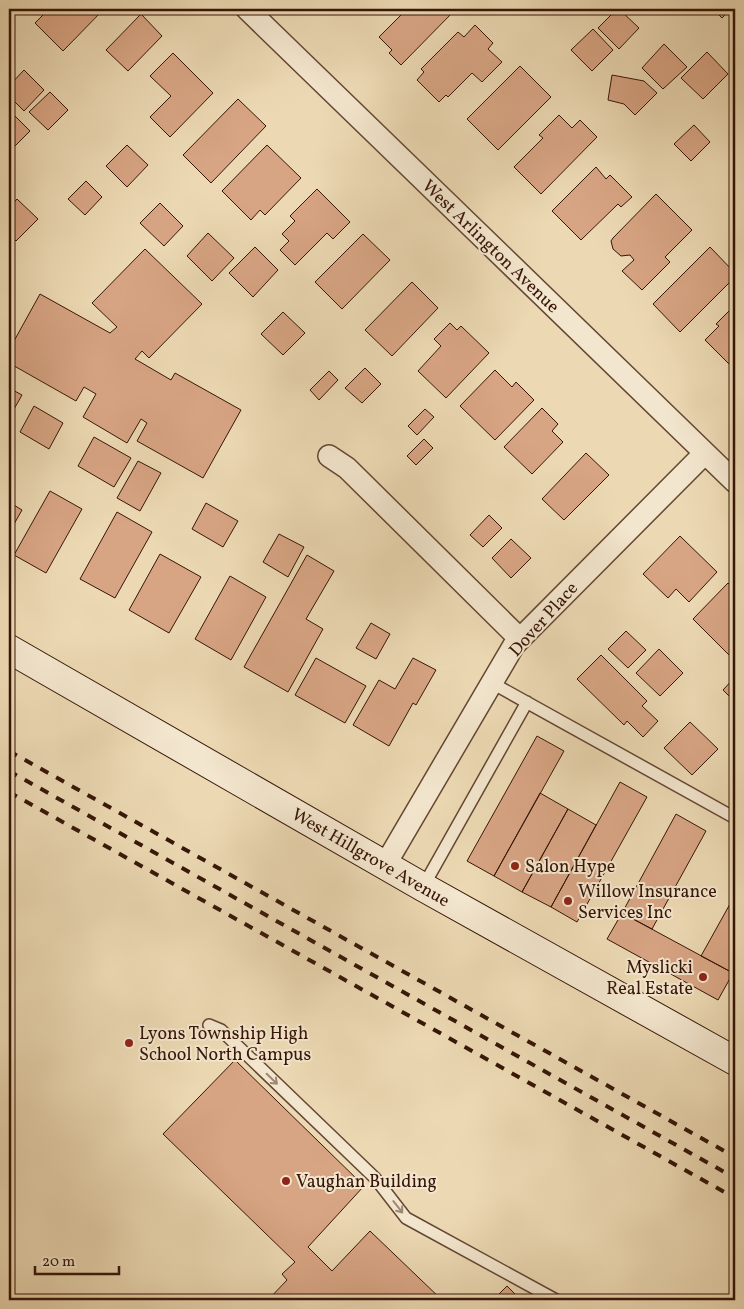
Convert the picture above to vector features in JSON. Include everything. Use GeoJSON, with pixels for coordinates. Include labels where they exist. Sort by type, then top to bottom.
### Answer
{"type":"FeatureCollection","features":[{"type":"Feature","properties":{"kind":"street","name":"West Arlington Avenue"},"geometry":{"type":"LineString","coordinates":[[247,9],[735,482]]}},
{"type":"Feature","properties":{"kind":"street","name":"Dover Place"},"geometry":{"type":"LineString","coordinates":[[386,865],[514,645],[705,453]]}},
{"type":"Feature","properties":{"kind":"street"},"geometry":{"type":"LineString","coordinates":[[330,456],[347,468],[520,639]]}},
{"type":"Feature","properties":{"kind":"street","name":"West Hillgrove Avenue"},"geometry":{"type":"LineString","coordinates":[[9,649],[423,887],[735,1061]]}},
{"type":"Feature","properties":{"kind":"lane"},"geometry":{"type":"LineString","coordinates":[[492,683],[735,818]]}},
{"type":"Feature","properties":{"kind":"lane"},"geometry":{"type":"LineString","coordinates":[[423,887],[527,702]]}},
{"type":"Feature","properties":{"kind":"lane"},"geometry":{"type":"LineString","coordinates":[[209,1025],[221,1030],[375,1178],[406,1218],[556,1300]]}},
{"type":"Feature","properties":{"kind":"building"},"geometry":{"type":"Polygon","coordinates":[[[49,9],[104,9],[63,51],[35,23],[49,9]]]}},
{"type":"Feature","properties":{"kind":"building"},"geometry":{"type":"Polygon","coordinates":[[[407,9],[456,9],[401,65],[389,53],[392,50],[379,37],[407,9]]]}},
{"type":"Feature","properties":{"kind":"building"},"geometry":{"type":"Polygon","coordinates":[[[617,9],[639,28],[619,49],[598,28],[617,9]]]}},
{"type":"Feature","properties":{"kind":"building"},"geometry":{"type":"Polygon","coordinates":[[[713,9],[731,9],[722,18],[713,9]]]}},
{"type":"Feature","properties":{"kind":"building"},"geometry":{"type":"Polygon","coordinates":[[[141,14],[162,36],[128,71],[106,50],[141,14]]]}},
{"type":"Feature","properties":{"kind":"building"},"geometry":{"type":"Polygon","coordinates":[[[475,25],[493,43],[488,49],[502,62],[482,82],[472,73],[448,97],[446,95],[439,102],[417,80],[424,72],[421,69],[458,32],[464,37],[475,25]]]}},
{"type":"Feature","properties":{"kind":"building"},"geometry":{"type":"Polygon","coordinates":[[[593,29],[613,50],[592,71],[571,50],[593,29]]]}},
{"type":"Feature","properties":{"kind":"building"},"geometry":{"type":"Polygon","coordinates":[[[664,44],[687,67],[663,89],[642,68],[664,44]]]}},
{"type":"Feature","properties":{"kind":"building"},"geometry":{"type":"Polygon","coordinates":[[[707,52],[728,74],[703,99],[681,78],[707,52]]]}},
{"type":"Feature","properties":{"kind":"building"},"geometry":{"type":"Polygon","coordinates":[[[173,53],[213,93],[170,137],[150,117],[171,96],[150,76],[173,53]]]}},
{"type":"Feature","properties":{"kind":"building"},"geometry":{"type":"Polygon","coordinates":[[[520,66],[551,97],[498,150],[467,119],[520,66]]]}},
{"type":"Feature","properties":{"kind":"building"},"geometry":{"type":"Polygon","coordinates":[[[24,70],[44,90],[24,111],[9,96],[9,86],[24,70]]]}},
{"type":"Feature","properties":{"kind":"building"},"geometry":{"type":"Polygon","coordinates":[[[612,75],[644,81],[657,93],[635,115],[624,104],[608,100],[612,75]]]}},
{"type":"Feature","properties":{"kind":"building"},"geometry":{"type":"Polygon","coordinates":[[[50,92],[68,110],[48,130],[29,112],[50,92]]]}},
{"type":"Feature","properties":{"kind":"building"},"geometry":{"type":"Polygon","coordinates":[[[238,99],[266,126],[211,183],[183,155],[238,99]]]}},
{"type":"Feature","properties":{"kind":"building"},"geometry":{"type":"Polygon","coordinates":[[[9,110],[30,131],[9,152],[9,110]]]}},
{"type":"Feature","properties":{"kind":"building"},"geometry":{"type":"Polygon","coordinates":[[[559,115],[572,128],[580,120],[597,137],[541,194],[514,167],[543,138],[539,135],[559,115]]]}},
{"type":"Feature","properties":{"kind":"building"},"geometry":{"type":"Polygon","coordinates":[[[694,125],[710,142],[691,161],[674,144],[694,125]]]}},
{"type":"Feature","properties":{"kind":"building"},"geometry":{"type":"Polygon","coordinates":[[[127,145],[148,165],[127,187],[106,166],[127,145]]]}},
{"type":"Feature","properties":{"kind":"building"},"geometry":{"type":"Polygon","coordinates":[[[267,145],[301,178],[265,215],[260,210],[251,220],[222,191],[267,145]]]}},
{"type":"Feature","properties":{"kind":"building"},"geometry":{"type":"Polygon","coordinates":[[[596,167],[606,179],[610,175],[632,197],[621,207],[618,204],[581,240],[552,211],[596,167]]]}},
{"type":"Feature","properties":{"kind":"building"},"geometry":{"type":"Polygon","coordinates":[[[86,181],[102,197],[85,215],[68,199],[86,181]]]}},
{"type":"Feature","properties":{"kind":"building"},"geometry":{"type":"Polygon","coordinates":[[[317,189],[350,222],[333,239],[327,233],[295,265],[280,250],[289,241],[282,234],[295,221],[290,216],[317,189]]]}},
{"type":"Feature","properties":{"kind":"building"},"geometry":{"type":"Polygon","coordinates":[[[656,194],[692,230],[665,257],[670,262],[642,290],[622,271],[634,260],[630,255],[621,256],[613,249],[611,241],[656,194]]]}},
{"type":"Feature","properties":{"kind":"building"},"geometry":{"type":"Polygon","coordinates":[[[17,199],[38,219],[16,241],[9,234],[9,208],[17,199]]]}},
{"type":"Feature","properties":{"kind":"building"},"geometry":{"type":"Polygon","coordinates":[[[160,203],[183,226],[164,246],[140,223],[160,203]]]}},
{"type":"Feature","properties":{"kind":"building"},"geometry":{"type":"Polygon","coordinates":[[[208,233],[234,258],[212,281],[187,256],[208,233]]]}},
{"type":"Feature","properties":{"kind":"building"},"geometry":{"type":"Polygon","coordinates":[[[363,234],[390,260],[342,309],[315,282],[363,234]]]}},
{"type":"Feature","properties":{"kind":"building"},"geometry":{"type":"Polygon","coordinates":[[[255,247],[278,270],[253,297],[229,273],[255,247]]]}},
{"type":"Feature","properties":{"kind":"building"},"geometry":{"type":"Polygon","coordinates":[[[710,247],[735,273],[735,277],[680,332],[653,304],[710,247]]]}},
{"type":"Feature","properties":{"kind":"building"},"geometry":{"type":"Polygon","coordinates":[[[145,249],[202,304],[149,358],[142,351],[135,359],[171,380],[175,373],[241,410],[203,478],[137,441],[147,423],[141,419],[127,443],[83,417],[96,394],[84,387],[76,401],[9,363],[9,350],[40,294],[110,333],[117,327],[92,303],[145,249]]]}},
{"type":"Feature","properties":{"kind":"building"},"geometry":{"type":"Polygon","coordinates":[[[412,282],[438,308],[392,356],[365,330],[412,282]]]}},
{"type":"Feature","properties":{"kind":"building"},"geometry":{"type":"Polygon","coordinates":[[[735,305],[735,363],[732,367],[705,340],[719,326],[716,324],[735,305]]]}},
{"type":"Feature","properties":{"kind":"building"},"geometry":{"type":"Polygon","coordinates":[[[283,312],[305,333],[283,355],[261,334],[283,312]]]}},
{"type":"Feature","properties":{"kind":"building"},"geometry":{"type":"Polygon","coordinates":[[[450,323],[457,330],[461,326],[489,353],[446,398],[418,371],[441,346],[434,339],[450,323]]]}},
{"type":"Feature","properties":{"kind":"building"},"geometry":{"type":"Polygon","coordinates":[[[365,368],[381,384],[362,403],[345,388],[365,368]]]}},
{"type":"Feature","properties":{"kind":"building"},"geometry":{"type":"Polygon","coordinates":[[[495,370],[512,387],[516,382],[534,400],[495,440],[460,406],[495,370]]]}},
{"type":"Feature","properties":{"kind":"building"},"geometry":{"type":"Polygon","coordinates":[[[329,371],[338,380],[319,400],[310,390],[329,371]]]}},
{"type":"Feature","properties":{"kind":"building"},"geometry":{"type":"Polygon","coordinates":[[[9,388],[22,395],[9,418],[9,388]]]}},
{"type":"Feature","properties":{"kind":"building"},"geometry":{"type":"Polygon","coordinates":[[[34,406],[63,423],[49,449],[20,432],[34,406]]]}},
{"type":"Feature","properties":{"kind":"building"},"geometry":{"type":"Polygon","coordinates":[[[542,408],[558,424],[552,431],[563,442],[532,474],[504,447],[542,408]]]}},
{"type":"Feature","properties":{"kind":"building"},"geometry":{"type":"Polygon","coordinates":[[[425,409],[434,417],[417,435],[408,426],[425,409]]]}},
{"type":"Feature","properties":{"kind":"building"},"geometry":{"type":"Polygon","coordinates":[[[94,437],[131,458],[114,487],[78,466],[94,437]]]}},
{"type":"Feature","properties":{"kind":"building"},"geometry":{"type":"Polygon","coordinates":[[[424,439],[433,448],[416,465],[407,456],[424,439]]]}},
{"type":"Feature","properties":{"kind":"building"},"geometry":{"type":"Polygon","coordinates":[[[586,453],[609,475],[564,520],[542,499],[586,453]]]}},
{"type":"Feature","properties":{"kind":"building"},"geometry":{"type":"Polygon","coordinates":[[[138,461],[161,473],[140,511],[117,498],[138,461]]]}},
{"type":"Feature","properties":{"kind":"building"},"geometry":{"type":"Polygon","coordinates":[[[50,491],[82,509],[46,573],[14,555],[50,491]]]}},
{"type":"Feature","properties":{"kind":"building"},"geometry":{"type":"Polygon","coordinates":[[[9,502],[22,510],[9,533],[9,502]]]}},
{"type":"Feature","properties":{"kind":"building"},"geometry":{"type":"Polygon","coordinates":[[[206,503],[238,521],[223,547],[192,529],[206,503]]]}},
{"type":"Feature","properties":{"kind":"building"},"geometry":{"type":"Polygon","coordinates":[[[117,512],[152,532],[115,598],[80,579],[117,512]]]}},
{"type":"Feature","properties":{"kind":"building"},"geometry":{"type":"Polygon","coordinates":[[[489,515],[502,528],[483,547],[470,535],[489,515]]]}},
{"type":"Feature","properties":{"kind":"building"},"geometry":{"type":"Polygon","coordinates":[[[279,534],[304,547],[288,577],[263,562],[279,534]]]}},
{"type":"Feature","properties":{"kind":"building"},"geometry":{"type":"Polygon","coordinates":[[[680,536],[717,572],[689,602],[676,589],[668,598],[643,574],[680,536]]]}},
{"type":"Feature","properties":{"kind":"building"},"geometry":{"type":"Polygon","coordinates":[[[511,539],[531,558],[511,578],[492,558],[511,539]]]}},
{"type":"Feature","properties":{"kind":"building"},"geometry":{"type":"Polygon","coordinates":[[[160,554],[201,577],[169,633],[129,610],[160,554]]]}},
{"type":"Feature","properties":{"kind":"building"},"geometry":{"type":"Polygon","coordinates":[[[307,555],[334,571],[306,619],[323,629],[288,692],[244,667],[307,555]]]}},
{"type":"Feature","properties":{"kind":"building"},"geometry":{"type":"Polygon","coordinates":[[[230,576],[266,597],[231,660],[195,639],[230,576]]]}},
{"type":"Feature","properties":{"kind":"building"},"geometry":{"type":"Polygon","coordinates":[[[728,583],[735,590],[735,653],[731,657],[693,619],[728,583]]]}},
{"type":"Feature","properties":{"kind":"building"},"geometry":{"type":"Polygon","coordinates":[[[371,623],[390,634],[376,659],[356,648],[371,623]]]}},
{"type":"Feature","properties":{"kind":"building"},"geometry":{"type":"Polygon","coordinates":[[[626,631],[646,650],[628,668],[608,649],[626,631]]]}},
{"type":"Feature","properties":{"kind":"building"},"geometry":{"type":"Polygon","coordinates":[[[659,649],[683,673],[660,696],[636,673],[659,649]]]}},
{"type":"Feature","properties":{"kind":"building"},"geometry":{"type":"Polygon","coordinates":[[[601,655],[647,701],[642,706],[658,721],[643,737],[627,721],[624,725],[577,679],[601,655]]]}},
{"type":"Feature","properties":{"kind":"building"},"geometry":{"type":"Polygon","coordinates":[[[316,658],[366,686],[345,723],[295,695],[316,658]]]}},
{"type":"Feature","properties":{"kind":"building"},"geometry":{"type":"Polygon","coordinates":[[[413,658],[436,670],[416,705],[413,703],[389,746],[353,725],[379,680],[395,689],[413,658]]]}},
{"type":"Feature","properties":{"kind":"building"},"geometry":{"type":"Polygon","coordinates":[[[735,677],[735,702],[723,690],[735,677]]]}},
{"type":"Feature","properties":{"kind":"building"},"geometry":{"type":"Polygon","coordinates":[[[690,722],[718,749],[692,775],[664,748],[690,722]]]}},
{"type":"Feature","properties":{"kind":"building"},"geometry":{"type":"Polygon","coordinates":[[[537,736],[564,751],[494,876],[467,861],[537,736]]]}},
{"type":"Feature","properties":{"kind":"building"},"geometry":{"type":"Polygon","coordinates":[[[620,782],[647,797],[577,922],[551,907],[620,782]]]}},
{"type":"Feature","properties":{"kind":"building"},"geometry":{"type":"Polygon","coordinates":[[[540,793],[568,809],[522,892],[494,876],[540,793]]]}},
{"type":"Feature","properties":{"kind":"building"},"geometry":{"type":"Polygon","coordinates":[[[568,809],[596,825],[551,907],[522,892],[568,809]]]}},
{"type":"Feature","properties":{"kind":"building"},"geometry":{"type":"Polygon","coordinates":[[[676,814],[706,831],[652,929],[622,913],[676,814]]]}},
{"type":"Feature","properties":{"kind":"building"},"geometry":{"type":"Polygon","coordinates":[[[735,895],[735,969],[733,973],[701,956],[735,895]]]}},
{"type":"Feature","properties":{"kind":"building"},"geometry":{"type":"Polygon","coordinates":[[[622,913],[733,973],[718,1000],[607,939],[622,913]]]}},
{"type":"Feature","properties":{"kind":"building","name":"Vaughan Building"},"geometry":{"type":"Polygon","coordinates":[[[235,1060],[364,1186],[308,1247],[332,1271],[370,1231],[442,1300],[268,1300],[287,1280],[282,1274],[295,1262],[163,1134],[235,1060]]]}},
{"type":"Feature","properties":{"kind":"building"},"geometry":{"type":"Polygon","coordinates":[[[507,1286],[521,1300],[493,1300],[507,1286]]]}},
{"type":"Feature","properties":{"kind":"railway"},"geometry":{"type":"LineString","coordinates":[[9,751],[735,1157]]}},
{"type":"Feature","properties":{"kind":"railway"},"geometry":{"type":"LineString","coordinates":[[9,771],[735,1178]]}},
{"type":"Feature","properties":{"kind":"railway"},"geometry":{"type":"LineString","coordinates":[[9,792],[735,1198]]}},
{"type":"Feature","properties":{"kind":"place","name":"Salon Hype"},"geometry":{"type":"Point","coordinates":[515,866]}},
{"type":"Feature","properties":{"kind":"place","name":"Willow Insurance Services Inc"},"geometry":{"type":"Point","coordinates":[568,901]}},
{"type":"Feature","properties":{"kind":"place","name":"Myslicki Real Estate"},"geometry":{"type":"Point","coordinates":[703,977]}},
{"type":"Feature","properties":{"kind":"place","name":"Lyons Township High School North Campus"},"geometry":{"type":"Point","coordinates":[129,1043]}},
{"type":"Feature","properties":{"kind":"place","name":"Vaughan Building"},"geometry":{"type":"Point","coordinates":[286,1181]}}]}
